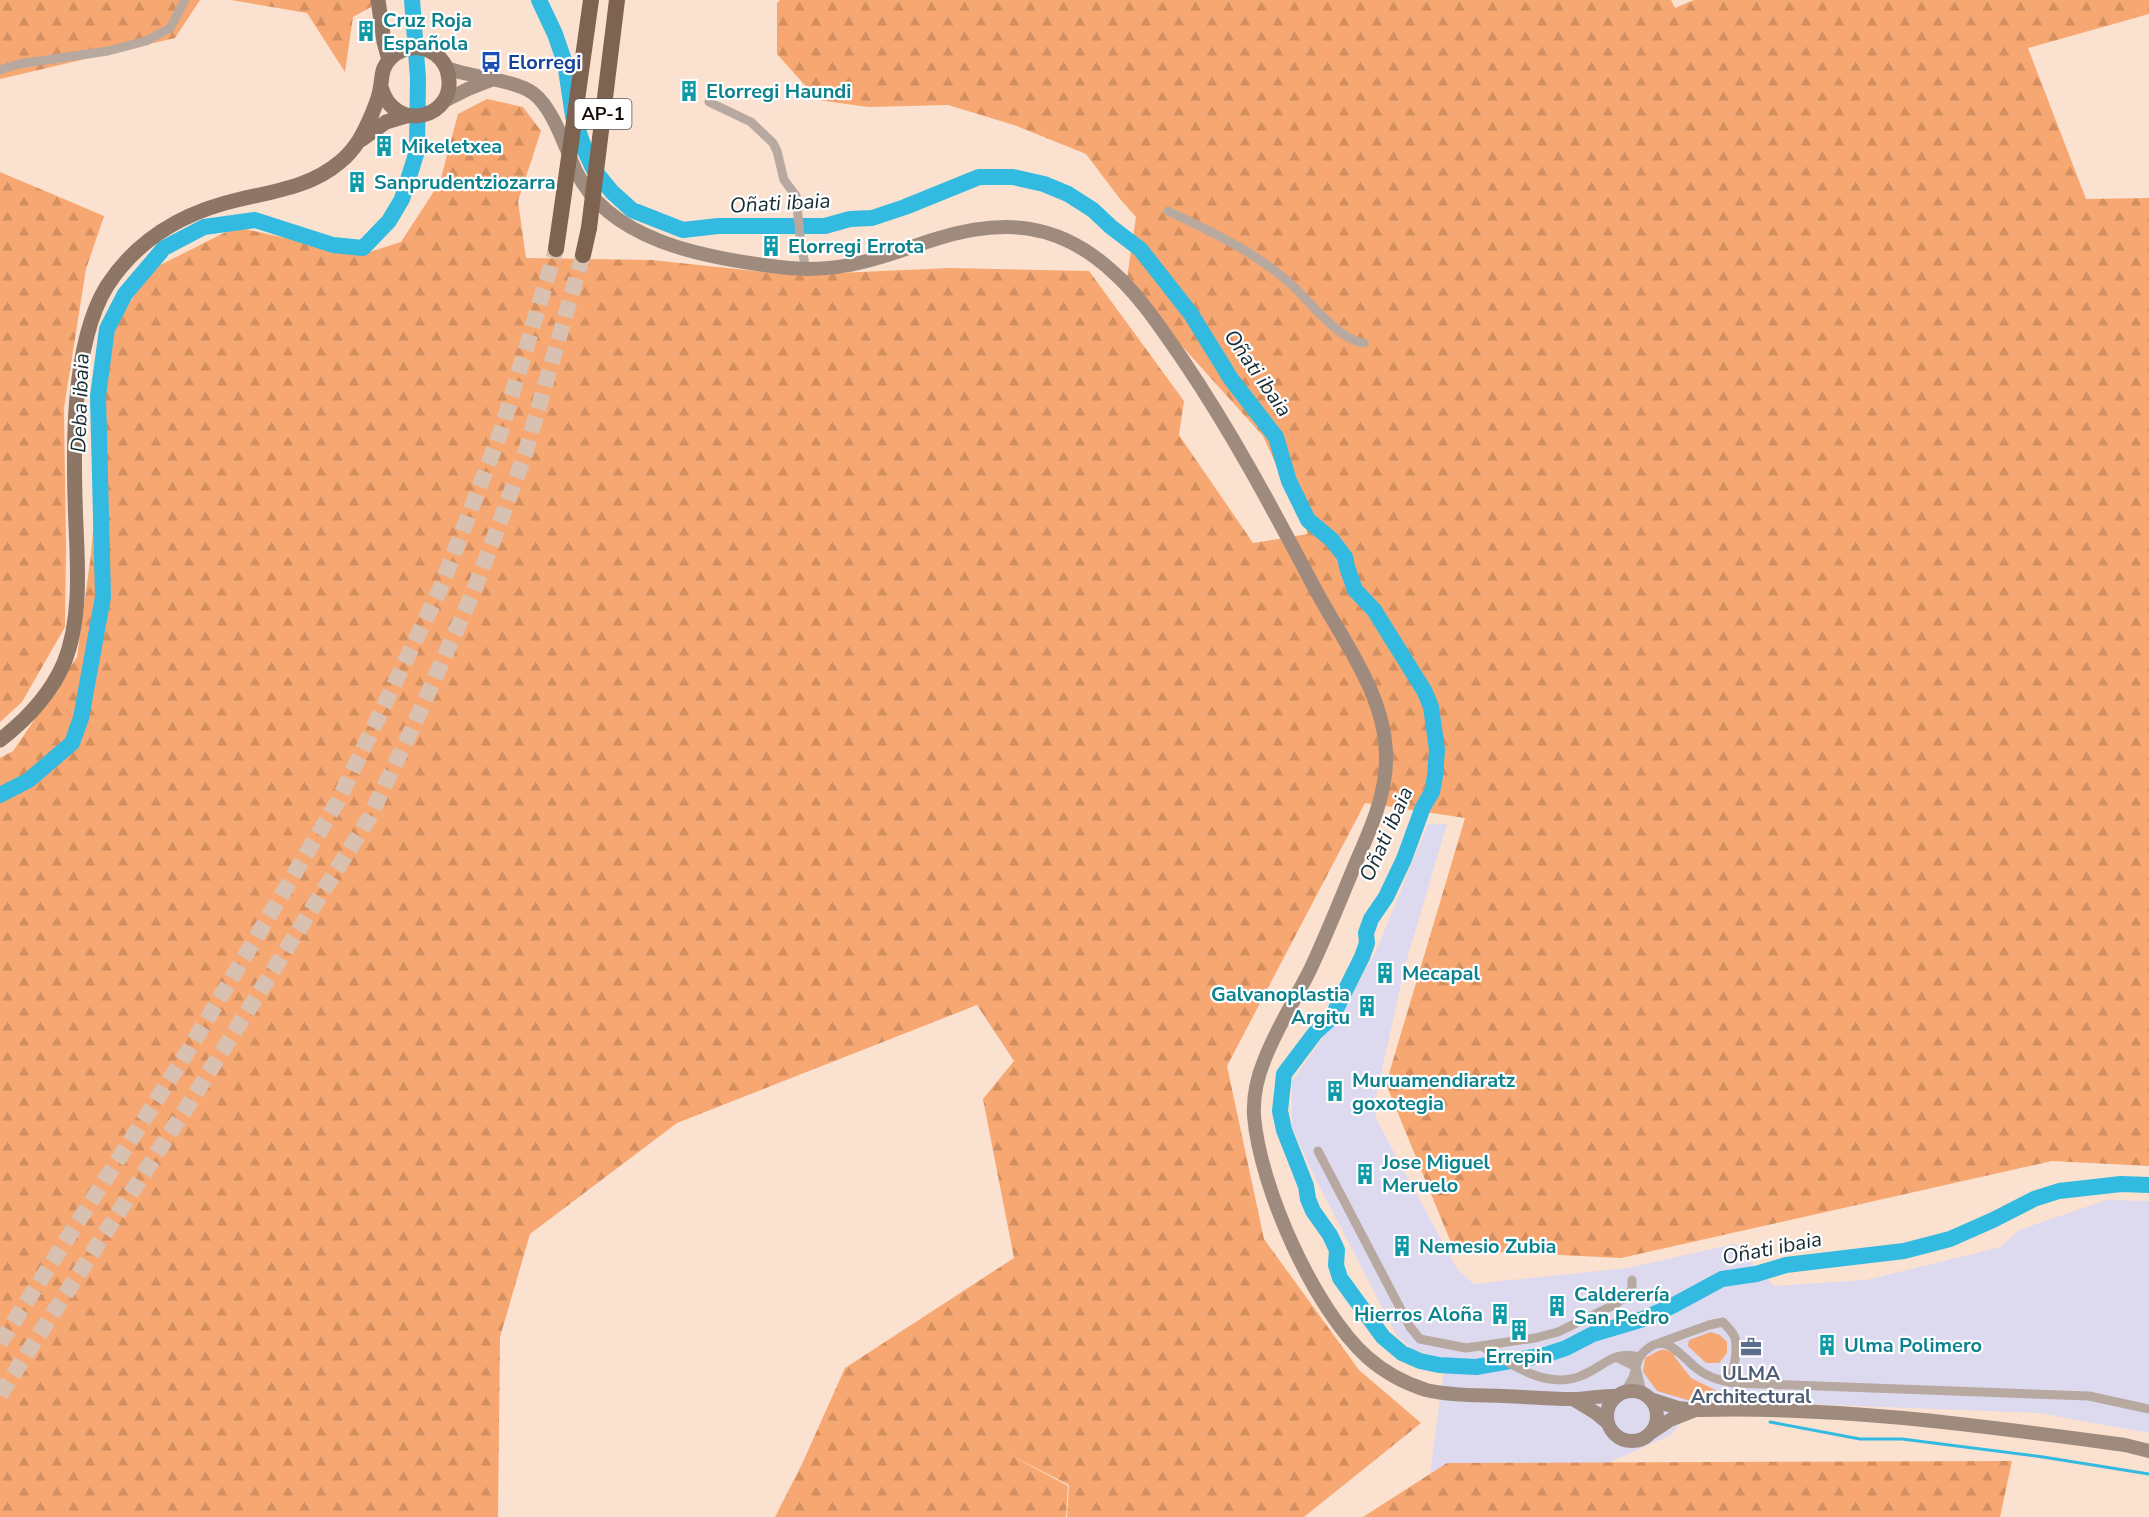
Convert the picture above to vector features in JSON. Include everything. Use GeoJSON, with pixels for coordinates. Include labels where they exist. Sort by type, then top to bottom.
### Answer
{"type":"FeatureCollection","features":[{"type":"Feature","properties":{"kind":"highway","name":"AP-1"},"geometry":{"type":"LineString","coordinates":[[556,249],[591,0]]}},
{"type":"Feature","properties":{"kind":"highway","name":"AP-1"},"geometry":{"type":"LineString","coordinates":[[583,255],[589,228],[617,0]]}},
{"type":"Feature","properties":{"kind":"main road"},"geometry":{"type":"LineString","coordinates":[[378,0],[382,25],[397,51]]}},
{"type":"Feature","properties":{"kind":"main road"},"geometry":{"type":"LineString","coordinates":[[397,51],[421,48],[428,50],[442,61],[447,68],[449,85],[444,101]]}},
{"type":"Feature","properties":{"kind":"main road"},"geometry":{"type":"LineString","coordinates":[[361,140],[376,104],[381,87],[381,77],[397,51]]}},
{"type":"Feature","properties":{"kind":"main road"},"geometry":{"type":"LineString","coordinates":[[447,68],[509,83],[527,90],[545,106],[580,180],[606,210],[629,227],[659,240],[729,260],[806,269],[849,266],[975,229],[997,226],[1024,227],[1055,235],[1088,251],[1127,285],[1229,430],[1368,683],[1377,706],[1385,738],[1384,780],[1373,824],[1313,963],[1269,1048],[1257,1080],[1254,1114],[1257,1136],[1273,1194],[1291,1241],[1325,1305],[1352,1342],[1370,1360],[1389,1373],[1422,1389],[1441,1393],[1573,1400],[1620,1395]]}},
{"type":"Feature","properties":{"kind":"main road"},"geometry":{"type":"LineString","coordinates":[[381,87],[385,100],[394,110],[406,116],[417,117],[437,109],[444,101],[491,80]]}},
{"type":"Feature","properties":{"kind":"main road"},"geometry":{"type":"LineString","coordinates":[[0,740],[27,716],[49,689],[64,664],[74,627],[78,590],[76,434],[80,372],[90,322],[108,285],[137,250],[174,223],[216,205],[309,182],[339,164],[361,140],[386,122],[406,116]]}},
{"type":"Feature","properties":{"kind":"main road"},"geometry":{"type":"LineString","coordinates":[[1608,1423],[1607,1409],[1612,1399],[1636,1391],[1678,1408],[1861,1414],[1951,1422],[2124,1445],[2149,1451]]}},
{"type":"Feature","properties":{"kind":"main road"},"geometry":{"type":"LineString","coordinates":[[1648,1397],[1655,1405],[1657,1413],[1656,1426],[1652,1432]]}},
{"type":"Feature","properties":{"kind":"main road"},"geometry":{"type":"LineString","coordinates":[[1573,1400],[1608,1423],[1615,1436],[1624,1441],[1634,1442],[1644,1438],[1670,1420],[1698,1410]]}},
{"type":"Feature","properties":{"kind":"street"},"geometry":{"type":"LineString","coordinates":[[0,70],[20,64],[108,51],[146,40],[170,27],[185,0]]}},
{"type":"Feature","properties":{"kind":"street"},"geometry":{"type":"LineString","coordinates":[[712,92],[709,102],[755,124],[773,143],[784,180],[796,196],[806,269]]}},
{"type":"Feature","properties":{"kind":"street"},"geometry":{"type":"LineString","coordinates":[[1168,211],[1201,226],[1254,256],[1295,288],[1341,333],[1353,342],[1364,343]]}},
{"type":"Feature","properties":{"kind":"street"},"geometry":{"type":"LineString","coordinates":[[1318,1151],[1410,1327],[1420,1339],[1466,1348],[1483,1347],[1558,1332],[1592,1317],[1629,1294],[1632,1280]]}},
{"type":"Feature","properties":{"kind":"street"},"geometry":{"type":"LineString","coordinates":[[1620,1395],[1631,1382],[1639,1357],[1646,1350],[1709,1324],[1723,1322],[1735,1338],[1736,1351],[1732,1376],[1728,1382]]}},
{"type":"Feature","properties":{"kind":"street"},"geometry":{"type":"LineString","coordinates":[[1656,1344],[1672,1346],[1696,1368],[1714,1378],[1728,1382],[2089,1396],[2149,1409]]}},
{"type":"Feature","properties":{"kind":"street"},"geometry":{"type":"LineString","coordinates":[[1483,1347],[1521,1370],[1553,1380],[1569,1380],[1582,1376],[1616,1357],[1626,1355],[1639,1357]]}},
{"type":"Feature","properties":{"kind":"street"},"geometry":{"type":"LineString","coordinates":[[1616,1357],[1636,1367]]}},
{"type":"Feature","properties":{"kind":"street"},"geometry":{"type":"LineString","coordinates":[[1636,1367],[1641,1388],[1648,1397]]}},
{"type":"Feature","properties":{"kind":"shaded area"},"geometry":{"type":"Polygon","coordinates":[[[1428,824],[1447,824],[1406,962],[1376,1096],[1376,1119],[1457,1269],[1474,1284],[1628,1268],[1734,1244],[1774,1286],[1866,1280],[2001,1247],[2019,1230],[2107,1200],[2149,1201],[2149,1433],[2039,1413],[1699,1400],[1671,1435],[1567,1481],[1429,1483],[1445,1360],[1413,1349],[1397,1336],[1314,1176],[1292,1127],[1292,1081],[1346,1006],[1377,949],[1428,824]]]}},
{"type":"Feature","properties":{"kind":"green space"},"geometry":{"type":"Polygon","coordinates":[[[0,0],[200,0],[175,38],[0,79],[0,0]]]}},
{"type":"Feature","properties":{"kind":"green space"},"geometry":{"type":"Polygon","coordinates":[[[231,0],[371,0],[371,7],[353,17],[345,72],[307,13],[231,0]]]}},
{"type":"Feature","properties":{"kind":"green space"},"geometry":{"type":"Polygon","coordinates":[[[780,0],[1671,0],[1675,8],[1694,0],[2149,0],[2149,14],[2028,48],[2086,199],[2149,198],[2149,1166],[2052,1161],[1621,1258],[1454,1250],[1386,1084],[1465,818],[1365,803],[1227,1066],[1264,1239],[1359,1370],[1421,1423],[1304,1517],[1067,1517],[1069,1485],[1003,1451],[1068,1486],[1066,1517],[775,1517],[802,1464],[845,1368],[1014,1258],[983,1099],[1014,1061],[977,1005],[677,1123],[530,1234],[500,1337],[498,1517],[0,1517],[0,758],[13,751],[77,657],[91,554],[107,372],[116,325],[150,270],[236,227],[360,255],[401,242],[440,182],[458,114],[487,99],[523,107],[541,131],[518,201],[526,258],[652,260],[793,275],[949,268],[1089,271],[1184,401],[1179,435],[1253,543],[1308,534],[1263,436],[1172,335],[1127,278],[1136,217],[1086,154],[1014,125],[948,105],[868,107],[818,100],[777,54],[777,3],[780,0]]]}},
{"type":"Feature","properties":{"kind":"green space"},"geometry":{"type":"Polygon","coordinates":[[[0,172],[104,216],[86,269],[64,408],[65,627],[22,702],[0,722],[0,172]]]}},
{"type":"Feature","properties":{"kind":"green space"},"geometry":{"type":"Polygon","coordinates":[[[1711,1332],[1720,1335],[1727,1342],[1727,1353],[1719,1363],[1706,1363],[1688,1346],[1689,1340],[1711,1332]]]}},
{"type":"Feature","properties":{"kind":"green space"},"geometry":{"type":"Polygon","coordinates":[[[1660,1350],[1675,1354],[1674,1356],[1691,1378],[1719,1392],[1719,1402],[1694,1402],[1657,1391],[1643,1372],[1645,1358],[1660,1350]]]}},
{"type":"Feature","properties":{"kind":"green space"},"geometry":{"type":"Polygon","coordinates":[[[2012,1461],[2000,1517],[1363,1517],[1447,1463],[2012,1461]]]}},
{"type":"Feature","properties":{"kind":"waterway","name":"Deba ibaia"},"geometry":{"type":"LineString","coordinates":[[0,795],[29,780],[72,743],[81,718],[103,597],[98,396],[107,329],[125,294],[164,248],[204,227],[255,220],[333,245],[363,248],[389,221],[402,199],[417,151],[418,78],[412,0]]}},
{"type":"Feature","properties":{"kind":"waterway","name":"Oñati ibaia"},"geometry":{"type":"LineString","coordinates":[[539,0],[555,34],[565,63],[573,116],[586,153],[594,170],[612,192],[632,210],[683,230],[718,226],[825,226],[850,219],[872,218],[979,177],[1013,177],[1044,184],[1068,194],[1093,210],[1140,249],[1191,314],[1231,379],[1276,437],[1289,481],[1308,520],[1332,540],[1345,557],[1355,590],[1374,610],[1425,692],[1431,707],[1437,750],[1432,792],[1423,807],[1404,859],[1386,897],[1371,919],[1362,957],[1332,1017],[1315,1033],[1284,1074],[1280,1111],[1284,1130],[1306,1186],[1308,1199],[1337,1250],[1336,1265],[1340,1278],[1383,1337],[1402,1353],[1420,1361],[1439,1365],[1476,1367],[1545,1355],[1566,1348],[1593,1334],[1643,1319],[1722,1279],[1756,1274],[1786,1265],[1904,1251],[1950,1239],[2034,1199],[2059,1191],[2121,1184],[2149,1185]]}},
{"type":"Feature","properties":{"kind":"waterway"},"geometry":{"type":"LineString","coordinates":[[1770,1422],[1860,1439],[1902,1439],[2043,1457],[2149,1474]]}},
{"type":"Feature","properties":{"kind":"tunnel"},"geometry":{"type":"LineString","coordinates":[[0,1343],[188,1051],[338,801],[441,587],[501,431],[556,249]]}},
{"type":"Feature","properties":{"kind":"tunnel"},"geometry":{"type":"LineString","coordinates":[[0,1395],[185,1110],[368,820],[472,595],[497,530],[525,454],[583,255]]}},
{"type":"Feature","properties":{"kind":"place","name":"Cruz Roja Española"},"geometry":{"type":"Point","coordinates":[366,31]}},
{"type":"Feature","properties":{"kind":"place","name":"Elorregi"},"geometry":{"type":"Point","coordinates":[491,62]}},
{"type":"Feature","properties":{"kind":"place","name":"Elorregi Haundi"},"geometry":{"type":"Point","coordinates":[689,91]}},
{"type":"Feature","properties":{"kind":"place","name":"Mikeletxea"},"geometry":{"type":"Point","coordinates":[384,146]}},
{"type":"Feature","properties":{"kind":"place","name":"Sanprudentziozarra"},"geometry":{"type":"Point","coordinates":[357,182]}},
{"type":"Feature","properties":{"kind":"place","name":"Elorregi Errota"},"geometry":{"type":"Point","coordinates":[771,246]}},
{"type":"Feature","properties":{"kind":"place","name":"Mecapal"},"geometry":{"type":"Point","coordinates":[1385,973]}},
{"type":"Feature","properties":{"kind":"place","name":"Galvanoplastia Argitu"},"geometry":{"type":"Point","coordinates":[1367,1006]}},
{"type":"Feature","properties":{"kind":"place","name":"Muruamendiaratz goxotegia"},"geometry":{"type":"Point","coordinates":[1335,1091]}},
{"type":"Feature","properties":{"kind":"place","name":"Jose Miguel Meruelo"},"geometry":{"type":"Point","coordinates":[1365,1174]}},
{"type":"Feature","properties":{"kind":"place","name":"Nemesio Zubia"},"geometry":{"type":"Point","coordinates":[1402,1246]}},
{"type":"Feature","properties":{"kind":"place","name":"Calderería San Pedro"},"geometry":{"type":"Point","coordinates":[1557,1306]}},
{"type":"Feature","properties":{"kind":"place","name":"Hierros Aloña"},"geometry":{"type":"Point","coordinates":[1500,1314]}},
{"type":"Feature","properties":{"kind":"place","name":"Errepin"},"geometry":{"type":"Point","coordinates":[1519,1330]}},
{"type":"Feature","properties":{"kind":"place","name":"Ulma Polimero"},"geometry":{"type":"Point","coordinates":[1827,1345]}},
{"type":"Feature","properties":{"kind":"place","name":"ULMA Architectural"},"geometry":{"type":"Point","coordinates":[1751,1347]}}]}
